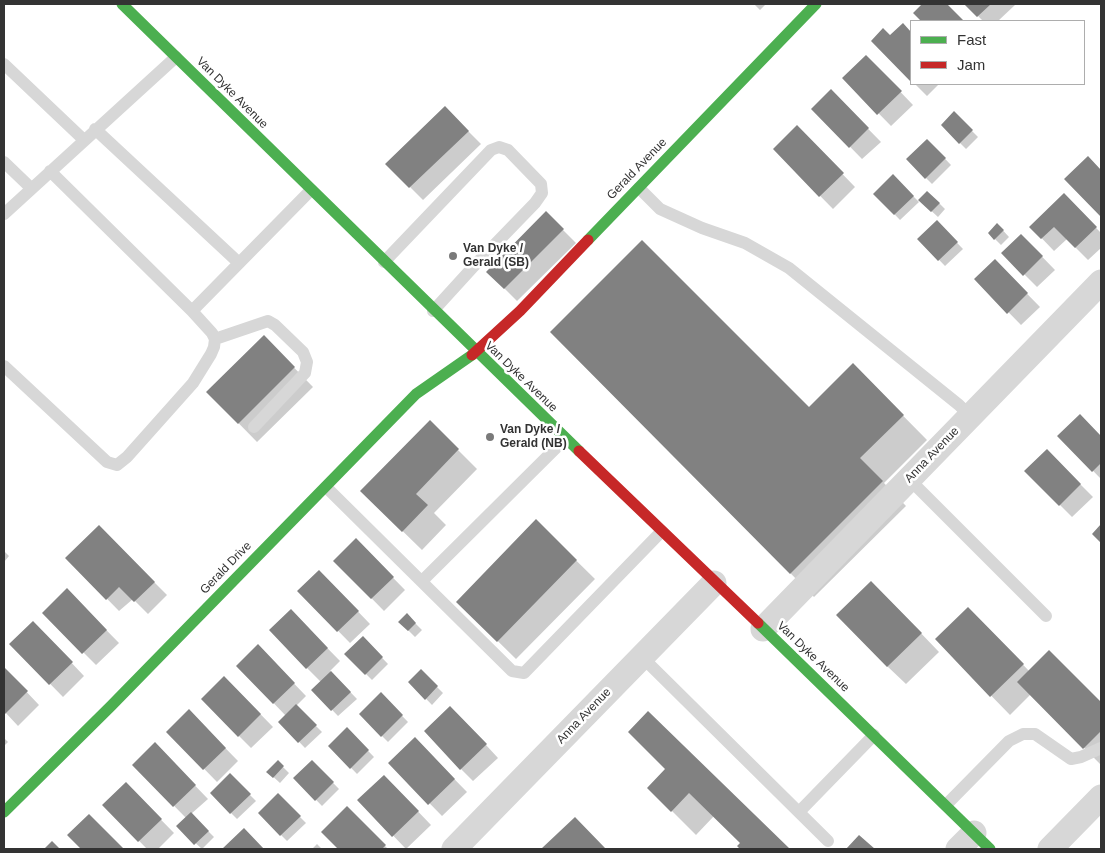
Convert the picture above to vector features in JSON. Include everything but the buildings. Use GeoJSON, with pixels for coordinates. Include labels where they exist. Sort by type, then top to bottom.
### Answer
{"type":"FeatureCollection","features":[{"type":"Feature","properties":{"kind":"main road","name":"Van Dyke Avenue"},"geometry":{"type":"LineString","coordinates":[[122,4],[433,311],[946,805],[974,844]]}},
{"type":"Feature","properties":{"kind":"main road","name":"Gerald Avenue"},"geometry":{"type":"LineString","coordinates":[[476,352],[520,311],[816,4]]}},
{"type":"Feature","properties":{"kind":"main road","name":"Gerald Drive"},"geometry":{"type":"LineString","coordinates":[[4,812],[111,706],[416,394],[476,352]]}},
{"type":"Feature","properties":{"kind":"street","name":"Anna Avenue"},"geometry":{"type":"LineString","coordinates":[[763,628],[1101,282]]}},
{"type":"Feature","properties":{"kind":"street","name":"Anna Avenue"},"geometry":{"type":"LineString","coordinates":[[454,849],[714,583]]}},
{"type":"Feature","properties":{"kind":"street"},"geometry":{"type":"LineString","coordinates":[[1050,849],[1101,797]]}},
{"type":"Feature","properties":{"kind":"lane"},"geometry":{"type":"LineString","coordinates":[[4,214],[176,57]]}},
{"type":"Feature","properties":{"kind":"lane"},"geometry":{"type":"LineString","coordinates":[[4,64],[84,140]]}},
{"type":"Feature","properties":{"kind":"lane"},"geometry":{"type":"LineString","coordinates":[[95,129],[239,263]]}},
{"type":"Feature","properties":{"kind":"lane"},"geometry":{"type":"LineString","coordinates":[[384,262],[491,150],[499,147],[508,150],[541,184],[542,193],[535,203],[433,311]]}},
{"type":"Feature","properties":{"kind":"lane"},"geometry":{"type":"LineString","coordinates":[[4,162],[31,188]]}},
{"type":"Feature","properties":{"kind":"lane"},"geometry":{"type":"LineString","coordinates":[[4,366],[107,462],[117,465],[128,458],[193,384],[211,354],[215,339],[192,311],[50,171]]}},
{"type":"Feature","properties":{"kind":"lane"},"geometry":{"type":"LineString","coordinates":[[638,188],[660,209],[702,228],[745,243],[789,268],[960,405],[970,416]]}},
{"type":"Feature","properties":{"kind":"lane"},"geometry":{"type":"LineString","coordinates":[[192,311],[311,190]]}},
{"type":"Feature","properties":{"kind":"lane"},"geometry":{"type":"LineString","coordinates":[[215,339],[268,321],[275,325],[303,352],[307,362],[305,373],[254,427]]}},
{"type":"Feature","properties":{"kind":"lane"},"geometry":{"type":"LineString","coordinates":[[422,581],[565,439]]}},
{"type":"Feature","properties":{"kind":"lane"},"geometry":{"type":"LineString","coordinates":[[908,479],[1046,616]]}},
{"type":"Feature","properties":{"kind":"lane"},"geometry":{"type":"LineString","coordinates":[[326,487],[512,671],[524,673],[661,532]]}},
{"type":"Feature","properties":{"kind":"lane"},"geometry":{"type":"LineString","coordinates":[[642,657],[828,841]]}},
{"type":"Feature","properties":{"kind":"lane"},"geometry":{"type":"LineString","coordinates":[[946,805],[1002,748],[1023,734],[1035,734],[1071,759],[1082,757],[1101,748]]}},
{"type":"Feature","properties":{"kind":"lane"},"geometry":{"type":"LineString","coordinates":[[799,812],[874,735]]}},
{"type":"Feature","properties":{"kind":"traffic: fast"},"geometry":{"type":"LineString","coordinates":[[122,4],[579,451]]}},
{"type":"Feature","properties":{"kind":"traffic: fast"},"geometry":{"type":"LineString","coordinates":[[588,240],[816,4]]}},
{"type":"Feature","properties":{"kind":"traffic: fast"},"geometry":{"type":"LineString","coordinates":[[4,812],[111,706],[416,394],[472,355]]}},
{"type":"Feature","properties":{"kind":"traffic: fast"},"geometry":{"type":"LineString","coordinates":[[758,623],[990,849]]}},
{"type":"Feature","properties":{"kind":"traffic: jam"},"geometry":{"type":"LineString","coordinates":[[472,355],[520,311],[588,240]]}},
{"type":"Feature","properties":{"kind":"traffic: jam"},"geometry":{"type":"LineString","coordinates":[[579,451],[758,623]]}},
{"type":"Feature","properties":{"kind":"place","name":"Van Dyke / Gerald (SB)"},"geometry":{"type":"Point","coordinates":[453,256]}},
{"type":"Feature","properties":{"kind":"place","name":"Van Dyke / Gerald (NB)"},"geometry":{"type":"Point","coordinates":[490,437]}}]}
